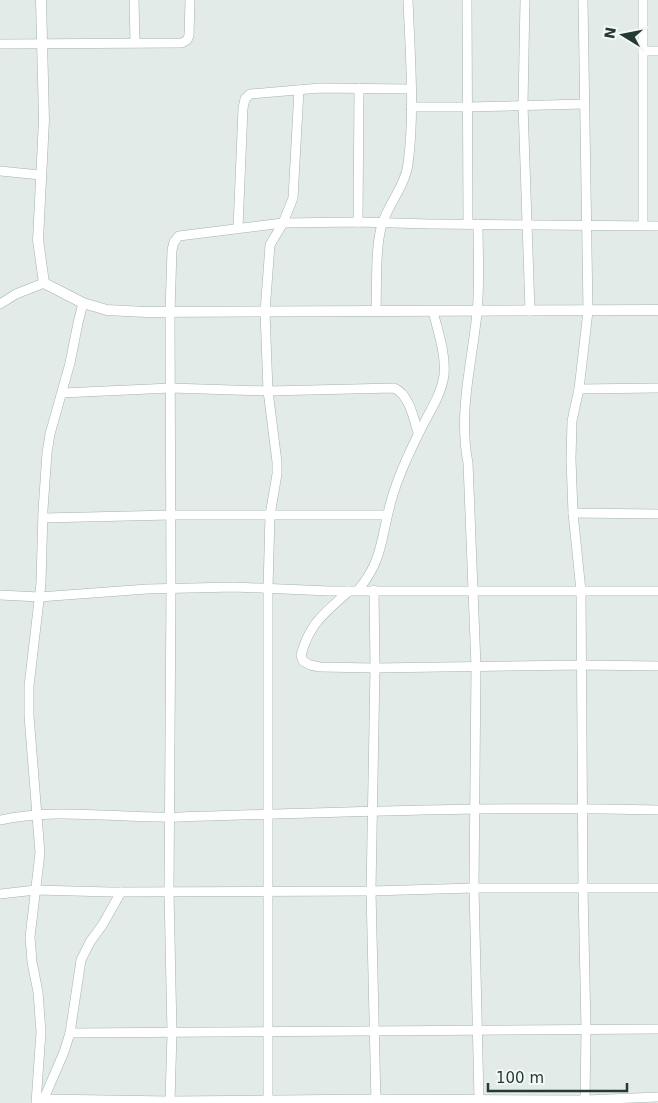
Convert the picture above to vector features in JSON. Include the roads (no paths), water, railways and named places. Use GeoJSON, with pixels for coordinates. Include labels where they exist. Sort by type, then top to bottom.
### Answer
{"type":"FeatureCollection","features":[{"type":"Feature","properties":{"kind":"street"},"geometry":{"type":"LineString","coordinates":[[41,0],[44,120],[38,240],[44,283]]}},
{"type":"Feature","properties":{"kind":"street"},"geometry":{"type":"LineString","coordinates":[[134,0],[135,43]]}},
{"type":"Feature","properties":{"kind":"street"},"geometry":{"type":"LineString","coordinates":[[0,44],[182,43],[189,36],[190,0]]}},
{"type":"Feature","properties":{"kind":"street"},"geometry":{"type":"LineString","coordinates":[[376,311],[379,237],[383,222],[404,179],[408,165],[411,107],[408,0]]}},
{"type":"Feature","properties":{"kind":"street"},"geometry":{"type":"LineString","coordinates":[[467,0],[468,224]]}},
{"type":"Feature","properties":{"kind":"street"},"geometry":{"type":"LineString","coordinates":[[525,0],[523,105],[530,311]]}},
{"type":"Feature","properties":{"kind":"street"},"geometry":{"type":"LineString","coordinates":[[583,0],[588,311],[579,389],[572,421],[571,459],[572,513],[581,591],[586,1029],[585,1101]]}},
{"type":"Feature","properties":{"kind":"street"},"geometry":{"type":"LineString","coordinates":[[643,0],[643,225]]}},
{"type":"Feature","properties":{"kind":"street"},"geometry":{"type":"LineString","coordinates":[[643,51],[658,51]]}},
{"type":"Feature","properties":{"kind":"street"},"geometry":{"type":"LineString","coordinates":[[238,228],[243,108],[245,99],[250,94],[359,88],[410,89]]}},
{"type":"Feature","properties":{"kind":"street"},"geometry":{"type":"LineString","coordinates":[[358,222],[359,88]]}},
{"type":"Feature","properties":{"kind":"street"},"geometry":{"type":"LineString","coordinates":[[268,1101],[266,1032],[268,589],[270,515],[277,474],[277,462],[268,391],[264,312],[270,245],[283,223],[293,198],[299,90]]}},
{"type":"Feature","properties":{"kind":"street"},"geometry":{"type":"LineString","coordinates":[[411,107],[584,104]]}},
{"type":"Feature","properties":{"kind":"street"},"geometry":{"type":"LineString","coordinates":[[0,171],[40,175]]}},
{"type":"Feature","properties":{"kind":"street"},"geometry":{"type":"LineString","coordinates":[[170,1101],[172,1033],[169,891],[170,312],[172,250],[174,242],[179,236],[283,223],[383,222],[658,226]]}},
{"type":"Feature","properties":{"kind":"street"},"geometry":{"type":"LineString","coordinates":[[478,224],[477,311],[464,401],[464,434],[468,463],[476,666],[473,808],[479,1099]]}},
{"type":"Feature","properties":{"kind":"street"},"geometry":{"type":"LineString","coordinates":[[0,304],[16,294],[44,283],[84,304],[107,310],[170,312],[658,310]]}},
{"type":"Feature","properties":{"kind":"street"},"geometry":{"type":"LineString","coordinates":[[41,1102],[41,1032],[38,992],[32,962],[30,937],[40,853],[28,700],[39,597],[47,453],[50,434],[84,304]]}},
{"type":"Feature","properties":{"kind":"street"},"geometry":{"type":"LineString","coordinates":[[433,311],[444,363],[444,376],[438,397],[418,433],[404,465],[387,515],[375,566],[368,578],[316,621],[310,630],[301,656],[303,661],[320,667],[374,668],[582,665],[658,666]]}},
{"type":"Feature","properties":{"kind":"street"},"geometry":{"type":"LineString","coordinates":[[62,393],[171,388],[268,391],[394,388],[399,390],[410,408],[418,433]]}},
{"type":"Feature","properties":{"kind":"street"},"geometry":{"type":"LineString","coordinates":[[579,389],[658,388]]}},
{"type":"Feature","properties":{"kind":"street"},"geometry":{"type":"LineString","coordinates":[[572,513],[658,514]]}},
{"type":"Feature","properties":{"kind":"street"},"geometry":{"type":"LineString","coordinates":[[43,518],[387,515]]}},
{"type":"Feature","properties":{"kind":"street"},"geometry":{"type":"LineString","coordinates":[[0,595],[39,597],[171,589],[234,588],[658,591]]}},
{"type":"Feature","properties":{"kind":"street"},"geometry":{"type":"LineString","coordinates":[[374,590],[371,891],[376,1101]]}},
{"type":"Feature","properties":{"kind":"street"},"geometry":{"type":"LineString","coordinates":[[0,820],[60,814],[170,818],[473,808],[658,810]]}},
{"type":"Feature","properties":{"kind":"street"},"geometry":{"type":"LineString","coordinates":[[0,894],[36,890],[121,892],[658,888]]}},
{"type":"Feature","properties":{"kind":"street"},"geometry":{"type":"LineString","coordinates":[[41,1102],[64,1052],[70,1034],[81,960],[121,892]]}},
{"type":"Feature","properties":{"kind":"street"},"geometry":{"type":"LineString","coordinates":[[70,1034],[658,1029]]}},
{"type":"Feature","properties":{"kind":"street"},"geometry":{"type":"LineString","coordinates":[[41,1102],[479,1099],[585,1101],[658,1097]]}}]}
